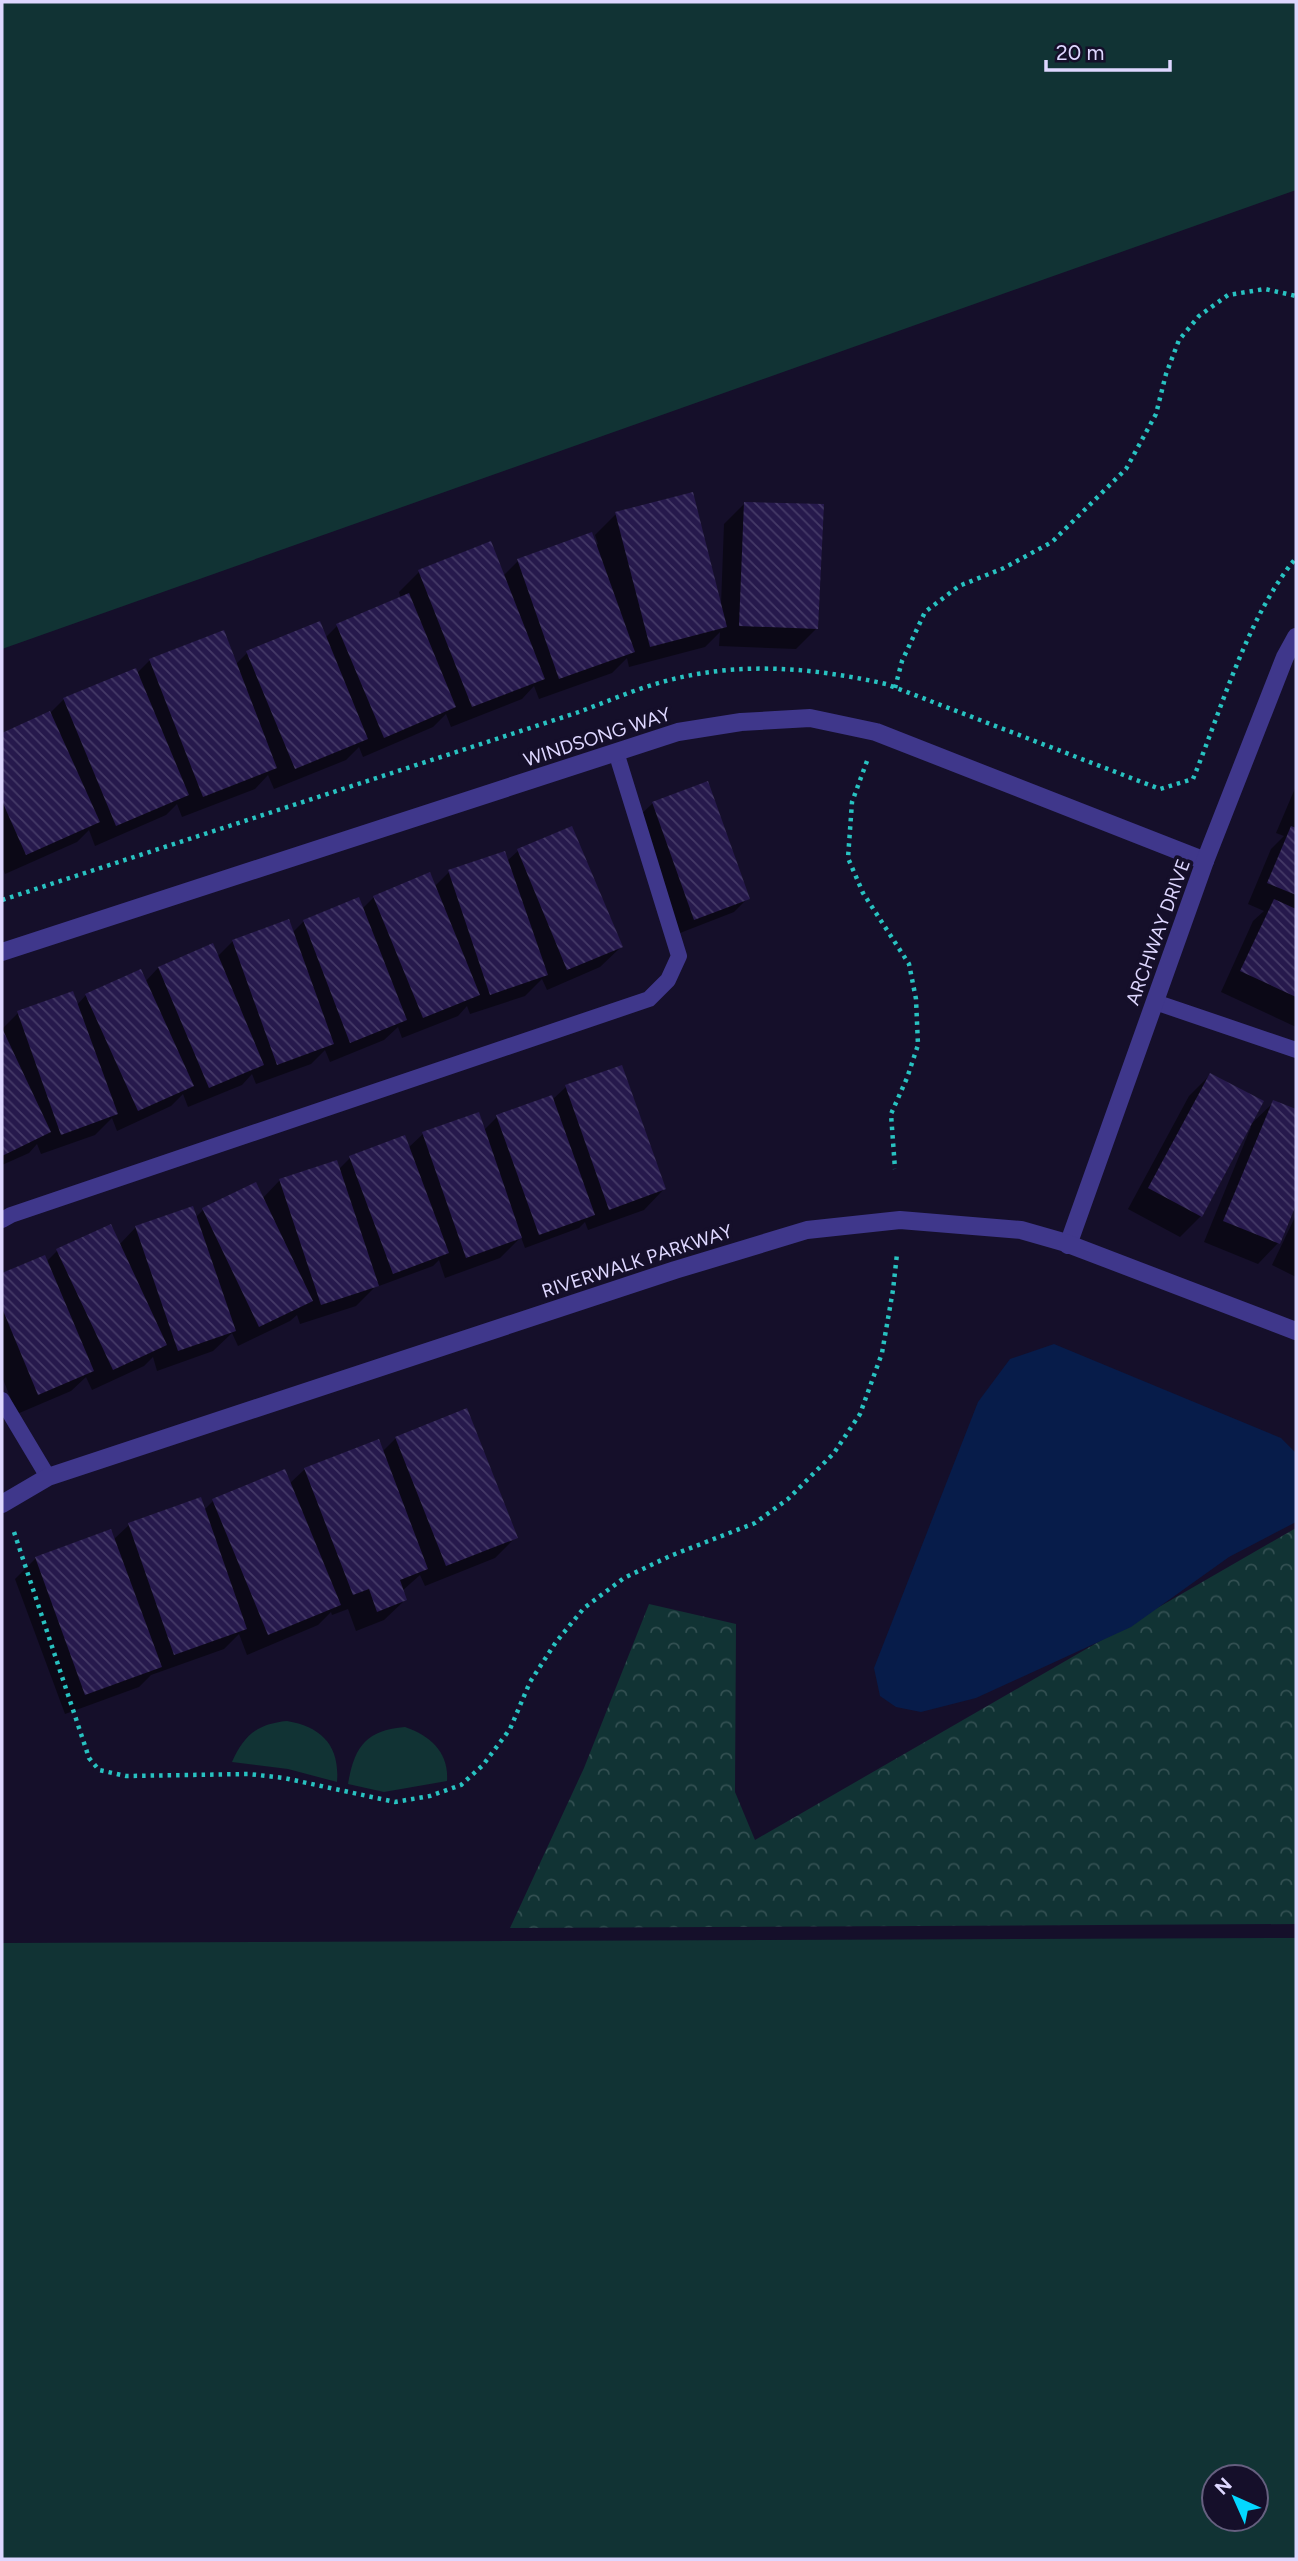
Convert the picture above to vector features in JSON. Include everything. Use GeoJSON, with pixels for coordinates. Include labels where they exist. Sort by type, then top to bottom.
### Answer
{"type":"FeatureCollection","features":[{"type":"Feature","properties":{"kind":"street","name":"ARCHWAY DRIVE"},"geometry":{"type":"LineString","coordinates":[[1068,1245],[1205,861],[1285,657],[1296,637]]}},
{"type":"Feature","properties":{"kind":"street","name":"WINDSONG WAY"},"geometry":{"type":"LineString","coordinates":[[2,952],[678,732],[741,722],[810,718],[876,732],[1205,861]]}},
{"type":"Feature","properties":{"kind":"street","name":"RIVERWALK PARKWAY"},"geometry":{"type":"LineString","coordinates":[[2,1504],[48,1477],[662,1274],[807,1230],[900,1220],[1021,1230],[1068,1245],[1296,1331]]}},
{"type":"Feature","properties":{"kind":"lane"},"geometry":{"type":"LineString","coordinates":[[2,1220],[649,999],[668,980],[679,956],[616,752]]}},
{"type":"Feature","properties":{"kind":"lane"},"geometry":{"type":"LineString","coordinates":[[1155,1002],[1296,1050]]}},
{"type":"Feature","properties":{"kind":"lane"},"geometry":{"type":"LineString","coordinates":[[2,1399],[48,1477]]}},
{"type":"Feature","properties":{"kind":"path"},"geometry":{"type":"LineString","coordinates":[[895,688],[902,661],[925,611],[959,586],[1004,568],[1052,542],[1126,469],[1156,414],[1166,374],[1179,340],[1199,316],[1228,295],[1265,289],[1296,296]]}},
{"type":"Feature","properties":{"kind":"path"},"geometry":{"type":"LineString","coordinates":[[869,754],[852,802],[848,858],[863,893],[909,964],[916,999],[918,1045],[891,1114],[895,1169]]}},
{"type":"Feature","properties":{"kind":"path"},"geometry":{"type":"LineString","coordinates":[[13,1527],[89,1758],[99,1770],[126,1776],[249,1774],[284,1778],[395,1802],[430,1796],[461,1785],[483,1765],[510,1729],[530,1682],[556,1642],[584,1608],[624,1578],[670,1556],[755,1523],[788,1499],[834,1453],[860,1414],[882,1353],[897,1254]]}},
{"type":"Feature","properties":{"kind":"green space"},"geometry":{"type":"Polygon","coordinates":[[[2,2],[1296,2],[1296,190],[2,649],[2,2]]]}},
{"type":"Feature","properties":{"kind":"green space"},"geometry":{"type":"Polygon","coordinates":[[[1296,1528],[1296,1924],[510,1928],[584,1768],[649,1604],[736,1624],[735,1792],[755,1840],[1296,1528]]]}},
{"type":"Feature","properties":{"kind":"green space"},"geometry":{"type":"Polygon","coordinates":[[[287,1721],[310,1728],[326,1740],[335,1758],[337,1782],[288,1769],[232,1762],[241,1745],[253,1732],[267,1725],[287,1721]]]}},
{"type":"Feature","properties":{"kind":"green space"},"geometry":{"type":"Polygon","coordinates":[[[405,1727],[423,1735],[436,1747],[445,1762],[447,1781],[384,1792],[348,1784],[354,1760],[364,1743],[380,1732],[405,1727]]]}},
{"type":"Feature","properties":{"kind":"green space"},"geometry":{"type":"Polygon","coordinates":[[[1296,1938],[1296,2559],[2,2559],[2,1943],[1296,1938]]]}},
{"type":"Feature","properties":{"kind":"water"},"geometry":{"type":"Polygon","coordinates":[[[1054,1344],[1281,1438],[1296,1453],[1296,1522],[1229,1557],[1131,1627],[976,1698],[921,1712],[896,1707],[880,1696],[874,1668],[978,1402],[1010,1359],[1054,1344]]]}},
{"type":"Feature","properties":{"kind":"building"},"geometry":{"type":"Polygon","coordinates":[[[693,492],[727,627],[650,647],[615,512],[693,492]]]}},
{"type":"Feature","properties":{"kind":"building"},"geometry":{"type":"Polygon","coordinates":[[[744,502],[824,504],[818,629],[739,626],[744,502]]]}},
{"type":"Feature","properties":{"kind":"building"},"geometry":{"type":"Polygon","coordinates":[[[592,532],[635,652],[559,679],[517,559],[592,532]]]}},
{"type":"Feature","properties":{"kind":"building"},"geometry":{"type":"Polygon","coordinates":[[[491,541],[545,679],[472,707],[418,570],[491,541]]]}},
{"type":"Feature","properties":{"kind":"building"},"geometry":{"type":"Polygon","coordinates":[[[409,593],[456,707],[384,738],[336,624],[409,593]]]}},
{"type":"Feature","properties":{"kind":"building"},"geometry":{"type":"Polygon","coordinates":[[[320,621],[368,739],[295,769],[246,651],[320,621]]]}},
{"type":"Feature","properties":{"kind":"building"},"geometry":{"type":"Polygon","coordinates":[[[224,630],[277,768],[203,797],[149,659],[224,630]]]}},
{"type":"Feature","properties":{"kind":"building"},"geometry":{"type":"Polygon","coordinates":[[[136,668],[189,795],[116,826],[63,698],[136,668]]]}},
{"type":"Feature","properties":{"kind":"building"},"geometry":{"type":"Polygon","coordinates":[[[50,711],[100,822],[26,855],[2,801],[2,733],[50,711]]]}},
{"type":"Feature","properties":{"kind":"building"},"geometry":{"type":"Polygon","coordinates":[[[708,781],[750,899],[694,920],[652,802],[708,781]]]}},
{"type":"Feature","properties":{"kind":"building"},"geometry":{"type":"Polygon","coordinates":[[[572,826],[623,947],[567,970],[517,849],[572,826]]]}},
{"type":"Feature","properties":{"kind":"building"},"geometry":{"type":"Polygon","coordinates":[[[1291,826],[1296,828],[1296,895],[1267,883],[1291,826]]]}},
{"type":"Feature","properties":{"kind":"building"},"geometry":{"type":"Polygon","coordinates":[[[505,851],[548,975],[490,995],[448,870],[505,851]]]}},
{"type":"Feature","properties":{"kind":"building"},"geometry":{"type":"Polygon","coordinates":[[[430,872],[480,995],[423,1018],[373,896],[430,872]]]}},
{"type":"Feature","properties":{"kind":"building"},"geometry":{"type":"Polygon","coordinates":[[[359,897],[407,1020],[350,1043],[303,920],[359,897]]]}},
{"type":"Feature","properties":{"kind":"building"},"geometry":{"type":"Polygon","coordinates":[[[1274,899],[1296,909],[1296,997],[1240,971],[1274,899]]]}},
{"type":"Feature","properties":{"kind":"building"},"geometry":{"type":"Polygon","coordinates":[[[289,919],[334,1044],[277,1065],[232,940],[289,919]]]}},
{"type":"Feature","properties":{"kind":"building"},"geometry":{"type":"Polygon","coordinates":[[[213,943],[264,1065],[209,1088],[158,967],[213,943]]]}},
{"type":"Feature","properties":{"kind":"building"},"geometry":{"type":"Polygon","coordinates":[[[141,969],[194,1086],[138,1111],[85,994],[141,969]]]}},
{"type":"Feature","properties":{"kind":"building"},"geometry":{"type":"Polygon","coordinates":[[[73,991],[118,1114],[61,1135],[17,1011],[73,991]]]}},
{"type":"Feature","properties":{"kind":"building"},"geometry":{"type":"Polygon","coordinates":[[[2,1028],[51,1132],[2,1156],[2,1028]]]}},
{"type":"Feature","properties":{"kind":"building"},"geometry":{"type":"Polygon","coordinates":[[[622,1065],[666,1189],[609,1210],[565,1085],[622,1065]]]}},
{"type":"Feature","properties":{"kind":"building"},"geometry":{"type":"Polygon","coordinates":[[[1210,1073],[1264,1101],[1202,1217],[1148,1188],[1210,1073]]]}},
{"type":"Feature","properties":{"kind":"building"},"geometry":{"type":"Polygon","coordinates":[[[552,1095],[595,1215],[539,1235],[496,1115],[552,1095]]]}},
{"type":"Feature","properties":{"kind":"building"},"geometry":{"type":"Polygon","coordinates":[[[1273,1100],[1296,1109],[1296,1205],[1280,1244],[1223,1221],[1273,1100]]]}},
{"type":"Feature","properties":{"kind":"building"},"geometry":{"type":"Polygon","coordinates":[[[479,1112],[522,1238],[466,1258],[422,1132],[479,1112]]]}},
{"type":"Feature","properties":{"kind":"building"},"geometry":{"type":"Polygon","coordinates":[[[405,1135],[449,1253],[393,1274],[349,1156],[405,1135]]]}},
{"type":"Feature","properties":{"kind":"building"},"geometry":{"type":"Polygon","coordinates":[[[337,1160],[379,1286],[321,1305],[279,1179],[337,1160]]]}},
{"type":"Feature","properties":{"kind":"building"},"geometry":{"type":"Polygon","coordinates":[[[256,1182],[313,1301],[259,1327],[202,1208],[256,1182]]]}},
{"type":"Feature","properties":{"kind":"building"},"geometry":{"type":"Polygon","coordinates":[[[193,1206],[236,1331],[178,1351],[135,1226],[193,1206]]]}},
{"type":"Feature","properties":{"kind":"building"},"geometry":{"type":"Polygon","coordinates":[[[111,1224],[167,1345],[113,1370],[56,1249],[111,1224]]]}},
{"type":"Feature","properties":{"kind":"building"},"geometry":{"type":"Polygon","coordinates":[[[45,1255],[94,1371],[38,1395],[2,1308],[2,1273],[45,1255]]]}},
{"type":"Feature","properties":{"kind":"building"},"geometry":{"type":"Polygon","coordinates":[[[467,1408],[518,1538],[446,1566],[395,1437],[467,1408]]]}},
{"type":"Feature","properties":{"kind":"building"},"geometry":{"type":"Polygon","coordinates":[[[379,1439],[428,1569],[400,1580],[407,1600],[377,1612],[369,1589],[353,1595],[304,1468],[379,1439]]]}},
{"type":"Feature","properties":{"kind":"building"},"geometry":{"type":"Polygon","coordinates":[[[285,1469],[341,1605],[268,1635],[212,1499],[285,1469]]]}},
{"type":"Feature","properties":{"kind":"building"},"geometry":{"type":"Polygon","coordinates":[[[201,1497],[247,1629],[174,1655],[128,1523],[201,1497]]]}},
{"type":"Feature","properties":{"kind":"building"},"geometry":{"type":"Polygon","coordinates":[[[111,1529],[162,1667],[85,1695],[35,1557],[111,1529]]]}}]}
